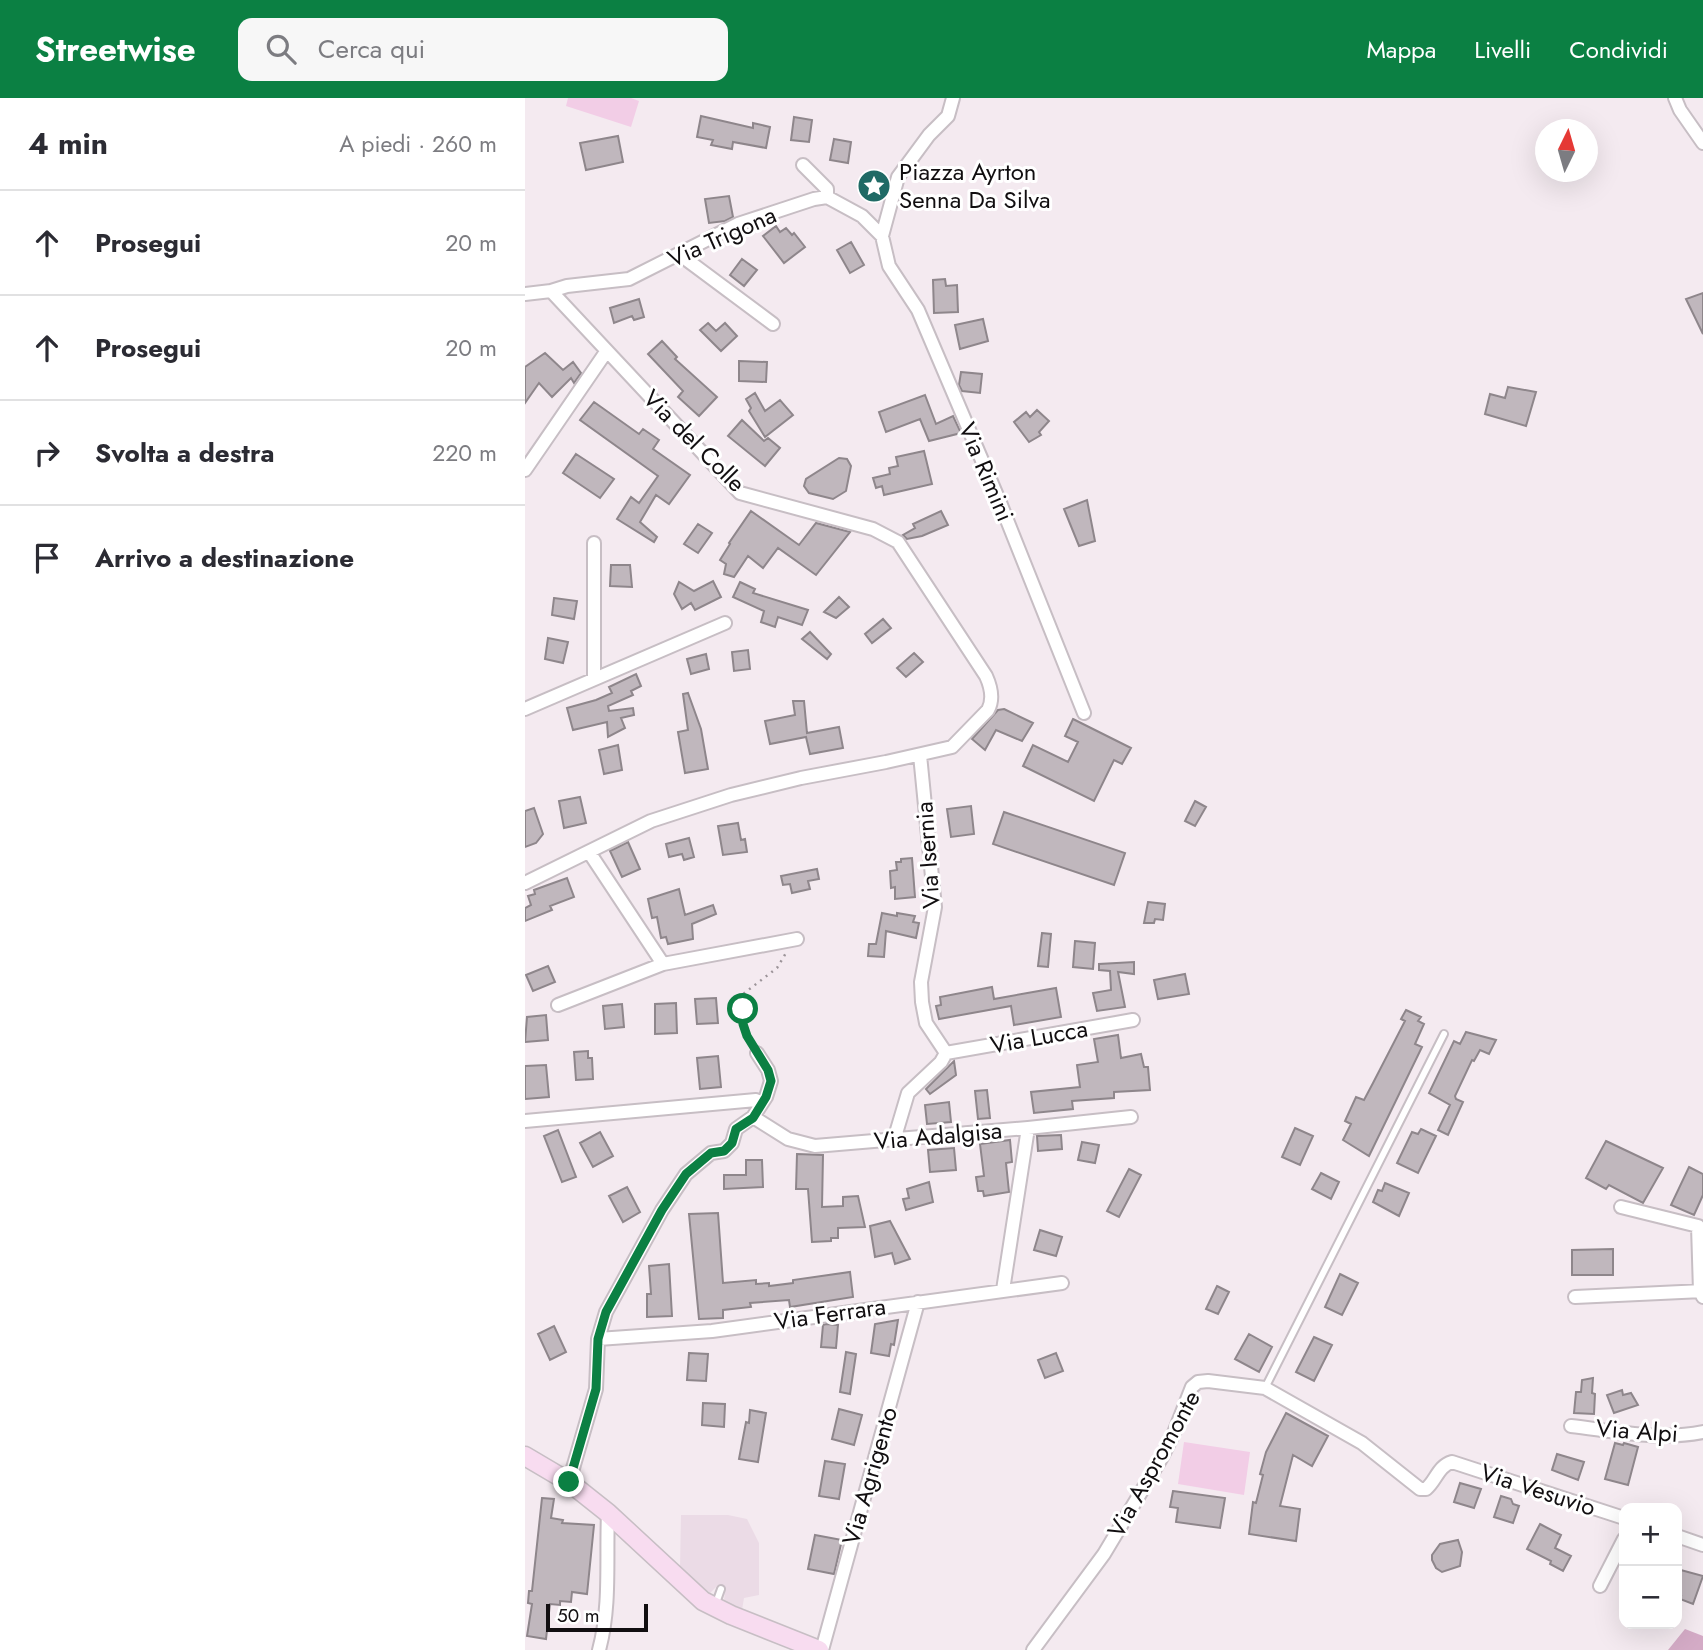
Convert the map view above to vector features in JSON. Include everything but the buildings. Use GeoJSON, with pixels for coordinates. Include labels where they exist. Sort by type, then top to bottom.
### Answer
{"type":"FeatureCollection","features":[{"type":"Feature","properties":{"kind":"street"},"geometry":{"type":"LineString","coordinates":[[803,165],[827,189],[827,197],[862,216],[882,236],[898,177],[929,135],[948,116],[953,98]]}},
{"type":"Feature","properties":{"kind":"street"},"geometry":{"type":"LineString","coordinates":[[1675,98],[1703,143]]}},
{"type":"Feature","properties":{"kind":"street","name":"Via Trigona"},"geometry":{"type":"LineString","coordinates":[[551,291],[567,286],[629,279],[738,224],[827,197]]}},
{"type":"Feature","properties":{"kind":"street","name":"Via Rimini"},"geometry":{"type":"LineString","coordinates":[[882,236],[889,266],[918,310],[1084,713]]}},
{"type":"Feature","properties":{"kind":"street"},"geometry":{"type":"LineString","coordinates":[[679,254],[773,324]]}},
{"type":"Feature","properties":{"kind":"street"},"geometry":{"type":"LineString","coordinates":[[525,294],[551,291]]}},
{"type":"Feature","properties":{"kind":"street","name":"Via del Colle"},"geometry":{"type":"LineString","coordinates":[[551,291],[740,493],[873,529],[898,542],[991,687],[992,703],[952,747],[920,755]]}},
{"type":"Feature","properties":{"kind":"street"},"geometry":{"type":"LineString","coordinates":[[525,470],[606,352]]}},
{"type":"Feature","properties":{"kind":"street"},"geometry":{"type":"LineString","coordinates":[[594,543],[594,678]]}},
{"type":"Feature","properties":{"kind":"street"},"geometry":{"type":"LineString","coordinates":[[525,709],[725,623]]}},
{"type":"Feature","properties":{"kind":"street"},"geometry":{"type":"LineString","coordinates":[[525,883],[651,821],[731,795],[801,778],[920,755]]}},
{"type":"Feature","properties":{"kind":"street","name":"Via Isernia"},"geometry":{"type":"LineString","coordinates":[[920,755],[935,907],[921,982],[922,1002],[926,1023],[946,1054]]}},
{"type":"Feature","properties":{"kind":"street"},"geometry":{"type":"LineString","coordinates":[[589,852],[663,964]]}},
{"type":"Feature","properties":{"kind":"street"},"geometry":{"type":"LineString","coordinates":[[558,1005],[663,964],[797,939]]}},
{"type":"Feature","properties":{"kind":"street","name":"Via Lucca"},"geometry":{"type":"LineString","coordinates":[[946,1054],[1133,1020]]}},
{"type":"Feature","properties":{"kind":"street"},"geometry":{"type":"LineString","coordinates":[[569,1482],[596,1389],[598,1339],[606,1312],[662,1210],[686,1174],[711,1153],[724,1151],[732,1143],[736,1129],[753,1118],[762,1103],[771,1081],[768,1070],[757,1053]]}},
{"type":"Feature","properties":{"kind":"street"},"geometry":{"type":"LineString","coordinates":[[894,1140],[908,1093],[946,1054]]}},
{"type":"Feature","properties":{"kind":"street"},"geometry":{"type":"LineString","coordinates":[[525,1121],[756,1100],[762,1103]]}},
{"type":"Feature","properties":{"kind":"street","name":"Via Adalgisa"},"geometry":{"type":"LineString","coordinates":[[753,1118],[788,1139],[815,1146],[1131,1117]]}},
{"type":"Feature","properties":{"kind":"street"},"geometry":{"type":"LineString","coordinates":[[1003,1290],[1028,1128]]}},
{"type":"Feature","properties":{"kind":"street"},"geometry":{"type":"LineString","coordinates":[[1574,1297],[1702,1293],[1698,1226],[1621,1207]]}},
{"type":"Feature","properties":{"kind":"street","name":"Via Ferrara"},"geometry":{"type":"LineString","coordinates":[[598,1339],[712,1331],[1062,1283]]}},
{"type":"Feature","properties":{"kind":"street","name":"Via Agrigento"},"geometry":{"type":"LineString","coordinates":[[820,1650],[918,1302]]}},
{"type":"Feature","properties":{"kind":"street","name":"Via Aspromonte"},"geometry":{"type":"LineString","coordinates":[[1033,1650],[1117,1533],[1162,1457],[1192,1387],[1198,1382],[1265,1388],[1362,1443],[1420,1489],[1432,1485],[1445,1464],[1452,1462]]}},
{"type":"Feature","properties":{"kind":"street","name":"Via Alpi"},"geometry":{"type":"LineString","coordinates":[[1571,1426],[1660,1436],[1703,1432]]}},
{"type":"Feature","properties":{"kind":"street"},"geometry":{"type":"LineString","coordinates":[[525,1456],[569,1482],[608,1513],[703,1601],[820,1650]]}},
{"type":"Feature","properties":{"kind":"street","name":"Via Vesuvio"},"geometry":{"type":"LineString","coordinates":[[1452,1462],[1619,1516]]}},
{"type":"Feature","properties":{"kind":"street"},"geometry":{"type":"LineString","coordinates":[[599,1650],[607,1603],[608,1513]]}},
{"type":"Feature","properties":{"kind":"street"},"geometry":{"type":"LineString","coordinates":[[1682,1538],[1703,1545]]}},
{"type":"Feature","properties":{"kind":"street"},"geometry":{"type":"LineString","coordinates":[[1600,1586],[1619,1549]]}},
{"type":"Feature","properties":{"kind":"lane"},"geometry":{"type":"LineString","coordinates":[[1265,1388],[1444,1034]]}},
{"type":"Feature","properties":{"kind":"lane"},"geometry":{"type":"LineString","coordinates":[[714,1607],[721,1589]]}},
{"type":"Feature","properties":{"kind":"path"},"geometry":{"type":"LineString","coordinates":[[757,1053],[743,1024],[743,994],[777,968],[797,939]]}},
{"type":"Feature","properties":{"kind":"shaded area"},"geometry":{"type":"Polygon","coordinates":[[[568,98],[631,98],[639,101],[631,127],[566,106],[568,98]]]}},
{"type":"Feature","properties":{"kind":"shaded area"},"geometry":{"type":"Polygon","coordinates":[[[1184,1442],[1250,1452],[1244,1495],[1178,1484],[1184,1442]]]}},
{"type":"Feature","properties":{"kind":"shaded area"},"geometry":{"type":"Polygon","coordinates":[[[681,1515],[728,1515],[747,1519],[759,1543],[759,1595],[744,1598],[742,1610],[724,1601],[725,1591],[717,1586],[710,1593],[680,1569],[681,1515]]]}},
{"type":"Feature","properties":{"kind":"shaded area"},"geometry":{"type":"Polygon","coordinates":[[[1685,1629],[1703,1636],[1703,1650],[1668,1650],[1685,1629]]]}},
{"type":"Feature","properties":{"kind":"place","name":"Piazza Ayrton Senna Da Silva"},"geometry":{"type":"Point","coordinates":[874,186]}},
{"type":"Feature","properties":{"kind":"route"},"geometry":{"type":"LineString","coordinates":[[569,1482],[596,1389],[598,1339],[606,1312],[662,1210],[686,1174],[711,1153],[724,1151],[732,1143],[736,1129],[753,1118],[766,1097],[771,1081],[768,1070],[747,1036],[743,1024],[743,1009]]}}]}
